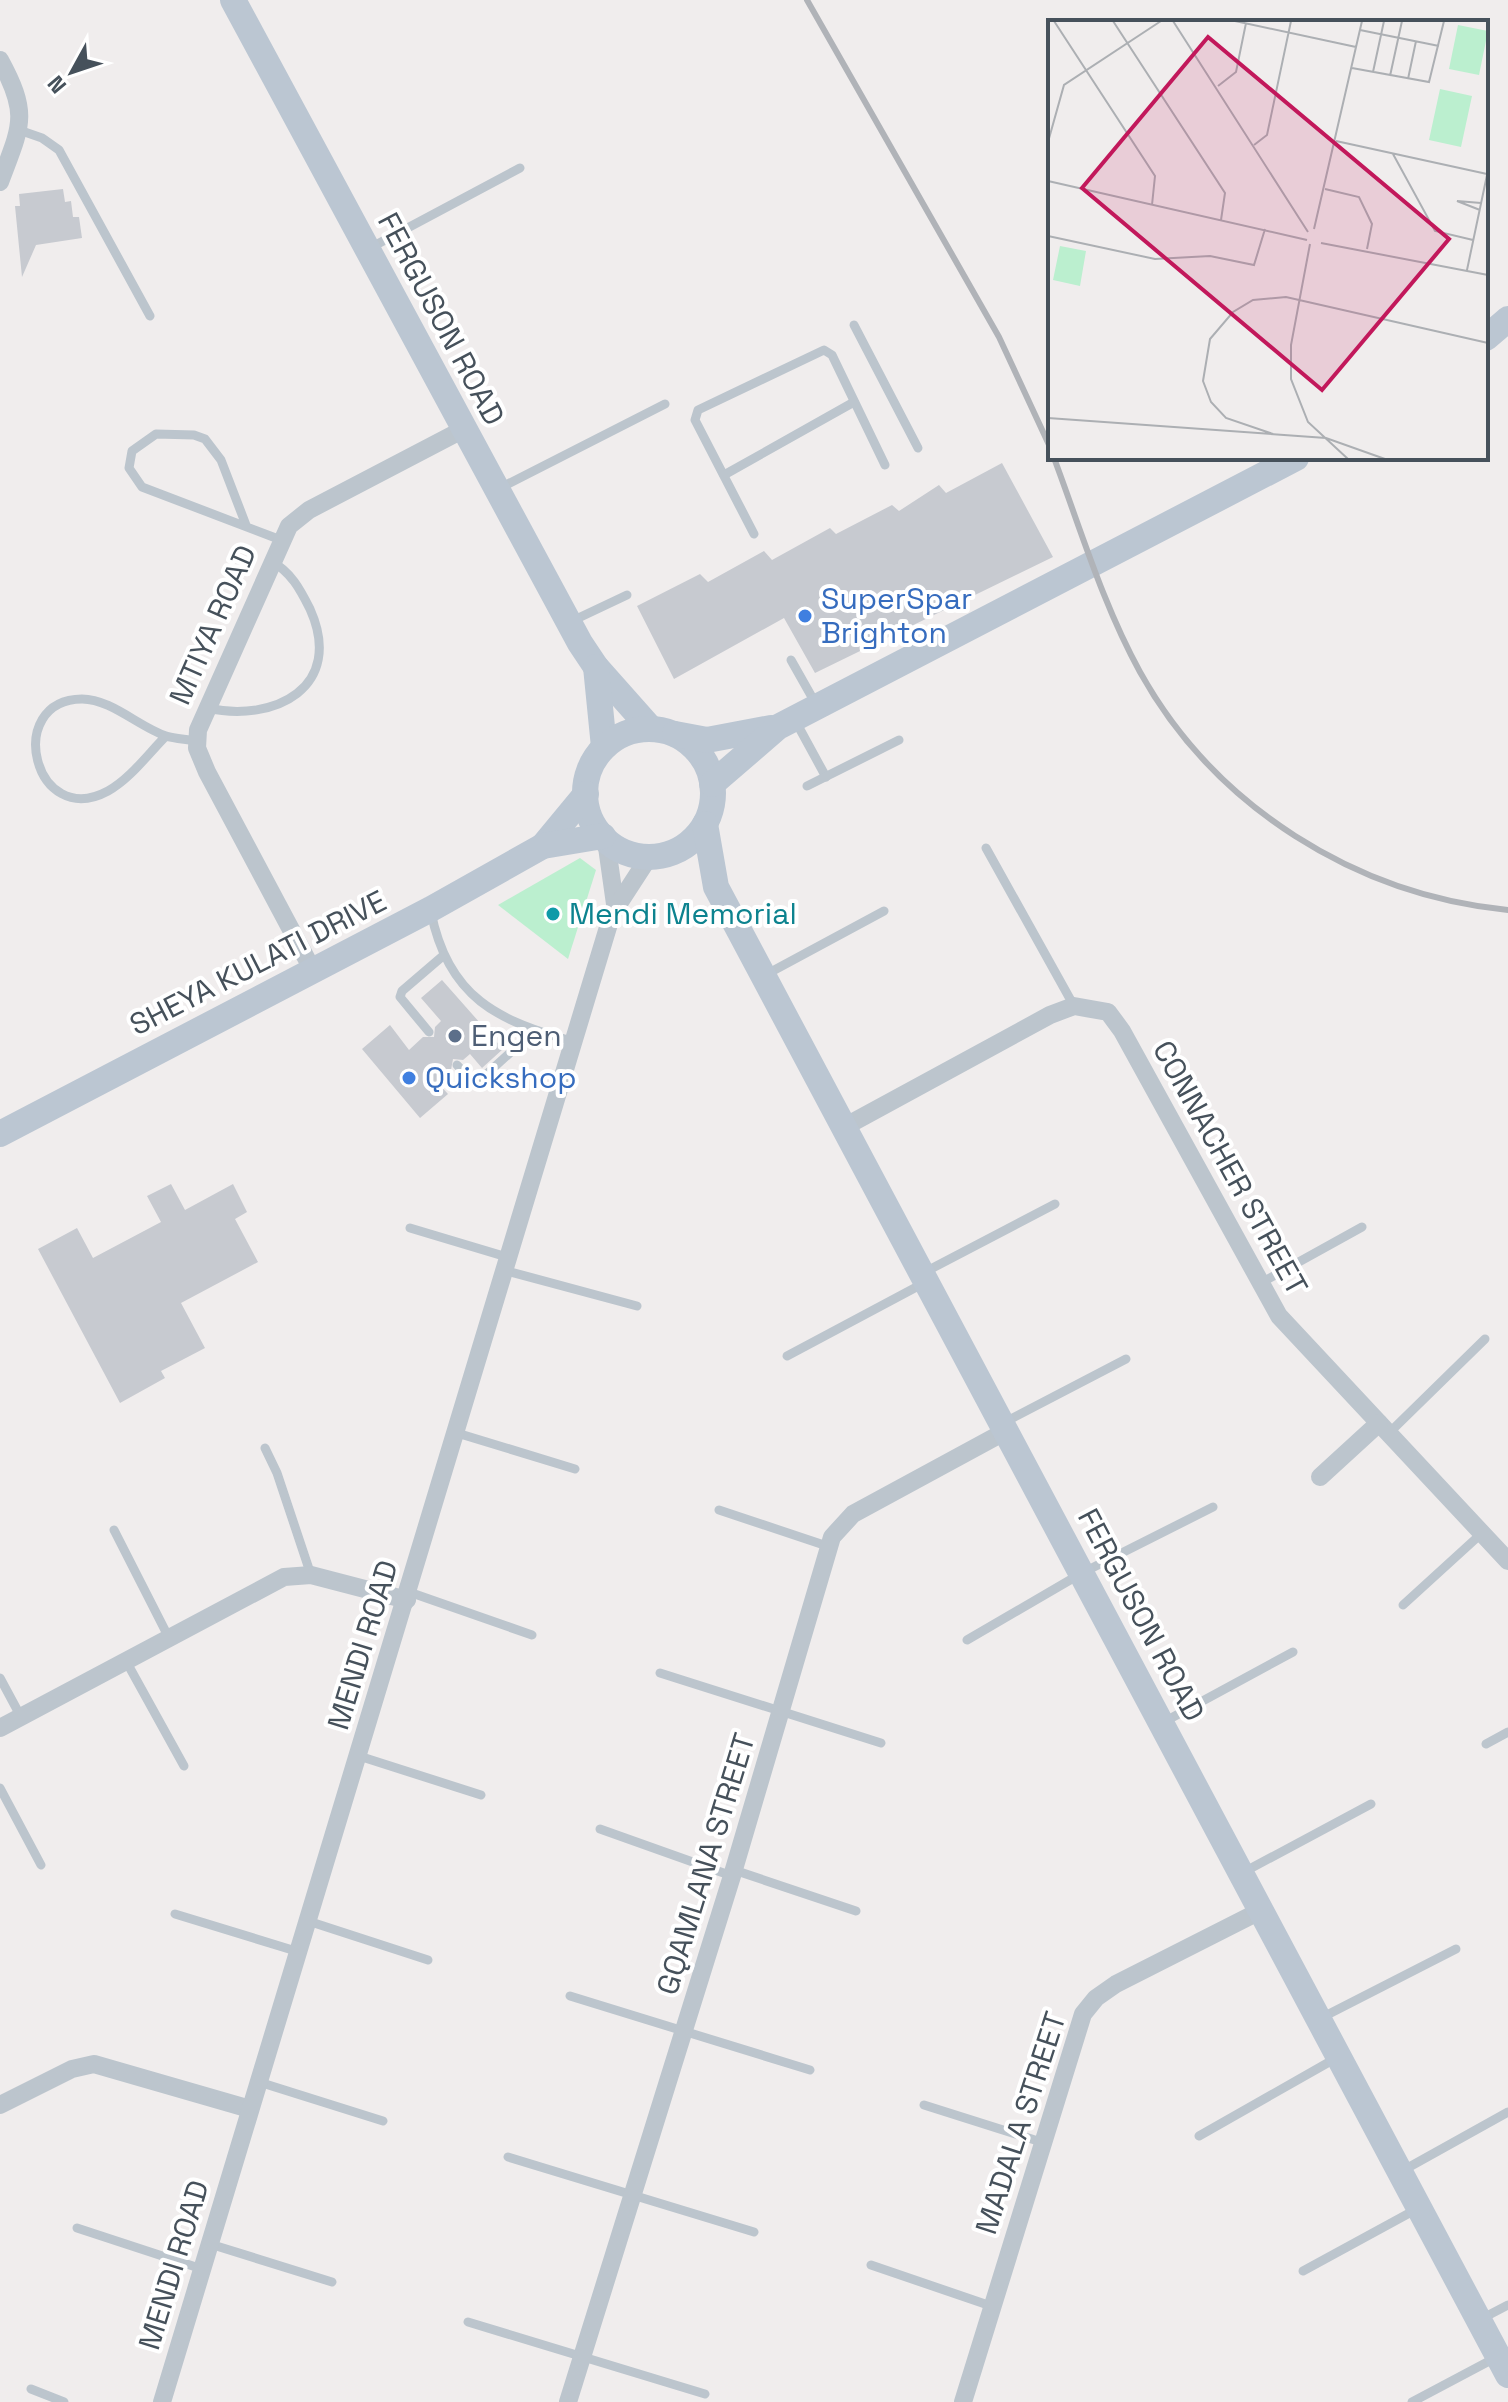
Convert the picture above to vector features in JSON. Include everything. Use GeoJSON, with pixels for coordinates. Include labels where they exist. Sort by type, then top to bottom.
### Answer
{"type":"FeatureCollection","features":[{"type":"Feature","properties":{"kind":"street","name":"FERGUSON ROAD"},"geometry":{"type":"LineString","coordinates":[[239,2],[367,249],[596,667],[662,732]]}},
{"type":"Feature","properties":{"kind":"street"},"geometry":{"type":"LineString","coordinates":[[0,60],[21,107],[19,130],[0,182]]}},
{"type":"Feature","properties":{"kind":"street"},"geometry":{"type":"LineString","coordinates":[[1488,336],[1508,319]]}},
{"type":"Feature","properties":{"kind":"street","name":"MTIYA ROAD"},"geometry":{"type":"LineString","coordinates":[[312,969],[207,772],[196,741],[207,708],[289,526],[309,510],[464,429]]}},
{"type":"Feature","properties":{"kind":"street"},"geometry":{"type":"LineString","coordinates":[[712,784],[797,717],[1292,460]]}},
{"type":"Feature","properties":{"kind":"street","name":"FERGUSON ROAD"},"geometry":{"type":"LineString","coordinates":[[596,667],[604,747]]}},
{"type":"Feature","properties":{"kind":"street"},"geometry":{"type":"LineString","coordinates":[[662,732],[701,755],[712,784],[712,801],[705,824],[691,841],[659,855],[620,849],[604,838],[588,812],[586,794],[591,766],[604,747],[624,734],[662,732],[707,740],[797,717]]}},
{"type":"Feature","properties":{"kind":"street","name":"SHEYA KULATI DRIVE"},"geometry":{"type":"LineString","coordinates":[[0,1134],[431,909],[543,846],[586,794]]}},
{"type":"Feature","properties":{"kind":"street","name":"FERGUSON ROAD"},"geometry":{"type":"LineString","coordinates":[[705,824],[716,887],[846,1126],[1503,2366]]}},
{"type":"Feature","properties":{"kind":"street","name":"SHEYA KULATI DRIVE"},"geometry":{"type":"LineString","coordinates":[[543,846],[604,838]]}},
{"type":"Feature","properties":{"kind":"street","name":"MENDI ROAD"},"geometry":{"type":"LineString","coordinates":[[162,2402],[509,1265],[615,904],[604,838]]}},
{"type":"Feature","properties":{"kind":"street","name":"FERGUSON ROAD"},"geometry":{"type":"LineString","coordinates":[[659,855],[716,887]]}},
{"type":"Feature","properties":{"kind":"street","name":"MENDI ROAD"},"geometry":{"type":"LineString","coordinates":[[615,904],[659,855]]}},
{"type":"Feature","properties":{"kind":"street"},"geometry":{"type":"LineString","coordinates":[[846,1126],[1050,1015],[1074,1006]]}},
{"type":"Feature","properties":{"kind":"street","name":"CONNACHER STREET"},"geometry":{"type":"LineString","coordinates":[[1074,1006],[1108,1012],[1122,1031],[1279,1316],[1507,1558]]}},
{"type":"Feature","properties":{"kind":"street","name":"GQAMLANA STREET"},"geometry":{"type":"LineString","coordinates":[[568,2402],[733,1873],[830,1547],[841,1524],[853,1514],[1004,1427]]}},
{"type":"Feature","properties":{"kind":"street"},"geometry":{"type":"LineString","coordinates":[[1320,1477],[1384,1428]]}},
{"type":"Feature","properties":{"kind":"street"},"geometry":{"type":"LineString","coordinates":[[0,1728],[284,1577],[311,1575],[408,1596]]}},
{"type":"Feature","properties":{"kind":"street","name":"MADALA STREET"},"geometry":{"type":"LineString","coordinates":[[963,2402],[1075,2032],[1096,1998],[1262,1910]]}},
{"type":"Feature","properties":{"kind":"street"},"geometry":{"type":"LineString","coordinates":[[0,2105],[72,2069],[94,2064],[250,2109]]}},
{"type":"Feature","properties":{"kind":"lane"},"geometry":{"type":"LineString","coordinates":[[19,130],[42,138],[59,150],[150,316]]}},
{"type":"Feature","properties":{"kind":"lane"},"geometry":{"type":"LineString","coordinates":[[367,249],[520,168]]}},
{"type":"Feature","properties":{"kind":"lane"},"geometry":{"type":"LineString","coordinates":[[854,325],[918,448]]}},
{"type":"Feature","properties":{"kind":"lane"},"geometry":{"type":"LineString","coordinates":[[754,534],[695,420],[698,410],[824,350],[832,355],[885,465]]}},
{"type":"Feature","properties":{"kind":"lane"},"geometry":{"type":"LineString","coordinates":[[724,475],[854,402]]}},
{"type":"Feature","properties":{"kind":"lane"},"geometry":{"type":"LineString","coordinates":[[496,489],[665,404]]}},
{"type":"Feature","properties":{"kind":"lane"},"geometry":{"type":"LineString","coordinates":[[246,525],[221,460],[205,439],[194,435],[156,434],[132,451],[129,468],[142,487],[281,540]]}},
{"type":"Feature","properties":{"kind":"lane"},"geometry":{"type":"LineString","coordinates":[[207,708],[236,714],[253,713],[297,691],[318,667],[320,634],[313,617],[296,583],[271,561]]}},
{"type":"Feature","properties":{"kind":"lane"},"geometry":{"type":"LineString","coordinates":[[570,622],[627,595]]}},
{"type":"Feature","properties":{"kind":"lane"},"geometry":{"type":"LineString","coordinates":[[791,660],[797,717],[826,777]]}},
{"type":"Feature","properties":{"kind":"lane"},"geometry":{"type":"LineString","coordinates":[[166,736],[110,790],[96,796],[78,797],[52,787],[36,764],[34,750],[39,729],[46,717],[62,704],[79,699],[94,701],[166,736],[196,741]]}},
{"type":"Feature","properties":{"kind":"lane"},"geometry":{"type":"LineString","coordinates":[[807,786],[899,740]]}},
{"type":"Feature","properties":{"kind":"lane"},"geometry":{"type":"LineString","coordinates":[[986,848],[1074,1006]]}},
{"type":"Feature","properties":{"kind":"lane"},"geometry":{"type":"LineString","coordinates":[[431,909],[444,955],[478,1001],[496,1014],[534,1031],[575,1042]]}},
{"type":"Feature","properties":{"kind":"lane"},"geometry":{"type":"LineString","coordinates":[[764,975],[884,911]]}},
{"type":"Feature","properties":{"kind":"lane"},"geometry":{"type":"LineString","coordinates":[[429,1032],[400,997],[402,991],[444,955]]}},
{"type":"Feature","properties":{"kind":"lane"},"geometry":{"type":"LineString","coordinates":[[457,1065],[470,1079],[480,1080],[534,1031]]}},
{"type":"Feature","properties":{"kind":"lane"},"geometry":{"type":"LineString","coordinates":[[787,1356],[1055,1204]]}},
{"type":"Feature","properties":{"kind":"lane"},"geometry":{"type":"LineString","coordinates":[[1259,1284],[1362,1227]]}},
{"type":"Feature","properties":{"kind":"lane"},"geometry":{"type":"LineString","coordinates":[[410,1228],[509,1265],[637,1306]]}},
{"type":"Feature","properties":{"kind":"lane"},"geometry":{"type":"LineString","coordinates":[[1384,1428],[1485,1339]]}},
{"type":"Feature","properties":{"kind":"lane"},"geometry":{"type":"LineString","coordinates":[[1004,1427],[1126,1359]]}},
{"type":"Feature","properties":{"kind":"lane"},"geometry":{"type":"LineString","coordinates":[[457,1433],[575,1469]]}},
{"type":"Feature","properties":{"kind":"lane"},"geometry":{"type":"LineString","coordinates":[[265,1448],[277,1473],[311,1575]]}},
{"type":"Feature","properties":{"kind":"lane"},"geometry":{"type":"LineString","coordinates":[[967,1640],[1082,1573],[1213,1507]]}},
{"type":"Feature","properties":{"kind":"lane"},"geometry":{"type":"LineString","coordinates":[[719,1510],[830,1547]]}},
{"type":"Feature","properties":{"kind":"lane"},"geometry":{"type":"LineString","coordinates":[[114,1530],[169,1638]]}},
{"type":"Feature","properties":{"kind":"lane"},"geometry":{"type":"LineString","coordinates":[[1403,1605],[1482,1533]]}},
{"type":"Feature","properties":{"kind":"lane"},"geometry":{"type":"LineString","coordinates":[[408,1596],[532,1635]]}},
{"type":"Feature","properties":{"kind":"lane"},"geometry":{"type":"LineString","coordinates":[[1162,1723],[1293,1652]]}},
{"type":"Feature","properties":{"kind":"lane"},"geometry":{"type":"LineString","coordinates":[[126,1661],[184,1766]]}},
{"type":"Feature","properties":{"kind":"lane"},"geometry":{"type":"LineString","coordinates":[[660,1673],[881,1743]]}},
{"type":"Feature","properties":{"kind":"lane"},"geometry":{"type":"LineString","coordinates":[[0,1678],[21,1717]]}},
{"type":"Feature","properties":{"kind":"lane"},"geometry":{"type":"LineString","coordinates":[[1486,1744],[1508,1732]]}},
{"type":"Feature","properties":{"kind":"lane"},"geometry":{"type":"LineString","coordinates":[[359,1756],[481,1795]]}},
{"type":"Feature","properties":{"kind":"lane"},"geometry":{"type":"LineString","coordinates":[[0,1788],[41,1865]]}},
{"type":"Feature","properties":{"kind":"lane"},"geometry":{"type":"LineString","coordinates":[[1242,1873],[1371,1804]]}},
{"type":"Feature","properties":{"kind":"lane"},"geometry":{"type":"LineString","coordinates":[[600,1829],[856,1911]]}},
{"type":"Feature","properties":{"kind":"lane"},"geometry":{"type":"LineString","coordinates":[[175,1914],[299,1952]]}},
{"type":"Feature","properties":{"kind":"lane"},"geometry":{"type":"LineString","coordinates":[[308,1921],[428,1960]]}},
{"type":"Feature","properties":{"kind":"lane"},"geometry":{"type":"LineString","coordinates":[[1318,2020],[1456,1949]]}},
{"type":"Feature","properties":{"kind":"lane"},"geometry":{"type":"LineString","coordinates":[[570,1996],[810,2070]]}},
{"type":"Feature","properties":{"kind":"lane"},"geometry":{"type":"LineString","coordinates":[[1199,2136],[1338,2057]]}},
{"type":"Feature","properties":{"kind":"lane"},"geometry":{"type":"LineString","coordinates":[[259,2082],[383,2121]]}},
{"type":"Feature","properties":{"kind":"lane"},"geometry":{"type":"LineString","coordinates":[[924,2105],[1041,2142]]}},
{"type":"Feature","properties":{"kind":"lane"},"geometry":{"type":"LineString","coordinates":[[1399,2172],[1508,2112]]}},
{"type":"Feature","properties":{"kind":"lane"},"geometry":{"type":"LineString","coordinates":[[508,2157],[754,2232]]}},
{"type":"Feature","properties":{"kind":"lane"},"geometry":{"type":"LineString","coordinates":[[1303,2271],[1418,2208]]}},
{"type":"Feature","properties":{"kind":"lane"},"geometry":{"type":"LineString","coordinates":[[77,2228],[202,2269]]}},
{"type":"Feature","properties":{"kind":"lane"},"geometry":{"type":"LineString","coordinates":[[210,2244],[332,2282]]}},
{"type":"Feature","properties":{"kind":"lane"},"geometry":{"type":"LineString","coordinates":[[871,2265],[991,2306]]}},
{"type":"Feature","properties":{"kind":"lane"},"geometry":{"type":"LineString","coordinates":[[1478,2320],[1508,2305]]}},
{"type":"Feature","properties":{"kind":"lane"},"geometry":{"type":"LineString","coordinates":[[468,2322],[705,2394]]}},
{"type":"Feature","properties":{"kind":"lane"},"geometry":{"type":"LineString","coordinates":[[1412,2402],[1503,2366]]}},
{"type":"Feature","properties":{"kind":"lane"},"geometry":{"type":"LineString","coordinates":[[31,2389],[64,2402]]}},
{"type":"Feature","properties":{"kind":"green space"},"geometry":{"type":"Polygon","coordinates":[[[580,858],[596,870],[568,959],[498,905],[580,858]]]}},
{"type":"Feature","properties":{"kind":"building"},"geometry":{"type":"Polygon","coordinates":[[[63,189],[65,202],[71,201],[73,217],[79,217],[82,238],[36,245],[22,277],[15,206],[20,206],[19,194],[63,189]]]}},
{"type":"Feature","properties":{"kind":"building"},"geometry":{"type":"Polygon","coordinates":[[[1002,463],[1053,557],[815,673],[784,618],[674,679],[637,606],[700,574],[708,582],[764,551],[772,560],[830,528],[836,534],[892,505],[899,511],[939,485],[946,493],[1002,463]]]}},
{"type":"Feature","properties":{"kind":"building"},"geometry":{"type":"Polygon","coordinates":[[[442,980],[503,1049],[482,1068],[470,1054],[463,1060],[453,1059],[451,1070],[437,1082],[448,1094],[420,1118],[362,1049],[390,1025],[409,1050],[423,1037],[434,1037],[435,1027],[441,1021],[421,998],[442,980]]]}},
{"type":"Feature","properties":{"kind":"building"},"geometry":{"type":"Polygon","coordinates":[[[171,1184],[185,1210],[233,1184],[247,1212],[235,1219],[258,1262],[181,1303],[205,1348],[161,1371],[165,1378],[120,1403],[38,1249],[77,1228],[93,1258],[161,1222],[147,1196],[171,1184]]]}},
{"type":"Feature","properties":{"kind":"railway"},"geometry":{"type":"LineString","coordinates":[[807,0],[999,337],[1048,443]]}},
{"type":"Feature","properties":{"kind":"railway"},"geometry":{"type":"LineString","coordinates":[[1055,460],[1127,647],[1171,720],[1208,764],[1249,803],[1295,836],[1345,864],[1397,885],[1452,901],[1508,910]]}},
{"type":"Feature","properties":{"kind":"place","name":"SuperSpar Brighton"},"geometry":{"type":"Point","coordinates":[805,616]}},
{"type":"Feature","properties":{"kind":"place","name":"Mendi Memorial"},"geometry":{"type":"Point","coordinates":[553,914]}},
{"type":"Feature","properties":{"kind":"place","name":"Engen"},"geometry":{"type":"Point","coordinates":[455,1036]}},
{"type":"Feature","properties":{"kind":"place","name":"Quickshop"},"geometry":{"type":"Point","coordinates":[409,1078]}}]}
